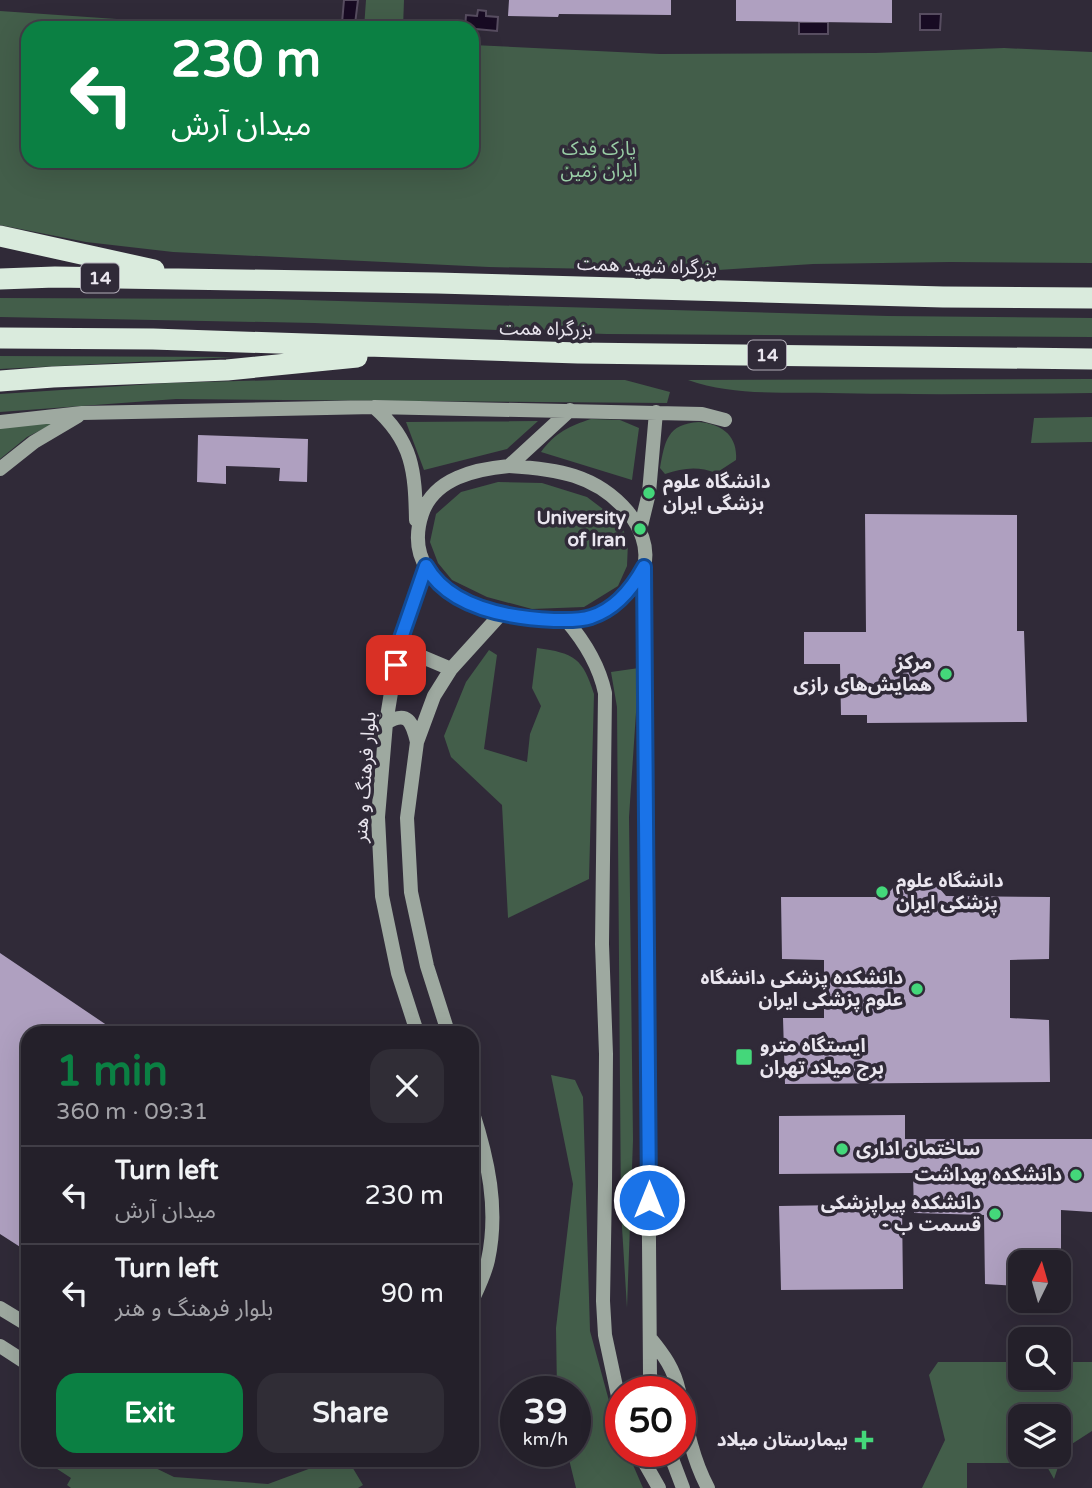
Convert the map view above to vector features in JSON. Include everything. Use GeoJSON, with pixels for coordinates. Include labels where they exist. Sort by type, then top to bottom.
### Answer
{"type":"FeatureCollection","features":[{"type":"Feature","properties":{"kind":"highway"},"geometry":{"type":"LineString","coordinates":[[0,236],[201,280]]}},
{"type":"Feature","properties":{"kind":"highway","name":"14"},"geometry":{"type":"LineString","coordinates":[[0,279],[201,280]]}},
{"type":"Feature","properties":{"kind":"highway","name":"بزرگراه شهید همت"},"geometry":{"type":"LineString","coordinates":[[201,280],[1092,298]]}},
{"type":"Feature","properties":{"kind":"highway","name":"بزرگراه همت"},"geometry":{"type":"LineString","coordinates":[[0,338],[153,339],[442,349],[1092,359]]}},
{"type":"Feature","properties":{"kind":"highway"},"geometry":{"type":"LineString","coordinates":[[0,382],[53,377],[227,370],[442,349]]}},
{"type":"Feature","properties":{"kind":"main road"},"geometry":{"type":"LineString","coordinates":[[374,407],[397,431],[409,455],[415,476],[416,531],[420,556],[431,576],[453,593],[500,615],[566,620],[590,618],[610,608],[626,595],[644,567]]}},
{"type":"Feature","properties":{"kind":"main road"},"geometry":{"type":"LineString","coordinates":[[0,422],[82,413],[374,407],[656,412],[702,414],[725,420]]}},
{"type":"Feature","properties":{"kind":"main road"},"geometry":{"type":"LineString","coordinates":[[509,466],[570,410]]}},
{"type":"Feature","properties":{"kind":"main road"},"geometry":{"type":"LineString","coordinates":[[650,1376],[644,550],[640,530],[649,493],[656,412]]}},
{"type":"Feature","properties":{"kind":"main road"},"geometry":{"type":"LineString","coordinates":[[0,469],[34,442],[82,413]]}},
{"type":"Feature","properties":{"kind":"main road"},"geometry":{"type":"LineString","coordinates":[[416,531],[426,503],[448,482],[475,471],[509,466],[547,468],[577,476],[615,497],[640,530]]}},
{"type":"Feature","properties":{"kind":"main road","name":"بلوار فرهنگ و هنر"},"geometry":{"type":"LineString","coordinates":[[415,1026],[398,973],[382,895],[378,817],[386,723],[399,644],[426,566]]}},
{"type":"Feature","properties":{"kind":"main road"},"geometry":{"type":"LineString","coordinates":[[446,1026],[426,966],[411,892],[407,818],[417,742],[434,696],[451,669],[500,615]]}},
{"type":"Feature","properties":{"kind":"main road"},"geometry":{"type":"LineString","coordinates":[[566,620],[590,652],[601,673],[605,693],[602,944],[606,1054],[603,1301],[605,1335],[614,1376]]}},
{"type":"Feature","properties":{"kind":"main road"},"geometry":{"type":"LineString","coordinates":[[399,644],[451,669]]}},
{"type":"Feature","properties":{"kind":"main road"},"geometry":{"type":"LineString","coordinates":[[386,723],[396,717],[405,718],[413,725],[417,742]]}},
{"type":"Feature","properties":{"kind":"main road"},"geometry":{"type":"LineString","coordinates":[[479,1131],[494,1202],[488,1261],[479,1284]]}},
{"type":"Feature","properties":{"kind":"main road"},"geometry":{"type":"LineString","coordinates":[[0,1309],[21,1321]]}},
{"type":"Feature","properties":{"kind":"main road"},"geometry":{"type":"LineString","coordinates":[[650,1338],[668,1360],[675,1376]]}},
{"type":"Feature","properties":{"kind":"main road"},"geometry":{"type":"LineString","coordinates":[[0,1346],[21,1360]]}},
{"type":"Feature","properties":{"kind":"main road"},"geometry":{"type":"LineString","coordinates":[[696,1461],[708,1488]]}},
{"type":"Feature","properties":{"kind":"main road"},"geometry":{"type":"LineString","coordinates":[[647,1467],[659,1488]]}},
{"type":"Feature","properties":{"kind":"main road"},"geometry":{"type":"LineString","coordinates":[[675,1467],[683,1488]]}},
{"type":"Feature","properties":{"kind":"green space"},"geometry":{"type":"Polygon","coordinates":[[[366,0],[404,0],[403,21],[364,21],[366,0]]]}},
{"type":"Feature","properties":{"kind":"green space","name":"پارک فدک ایران زمین"},"geometry":{"type":"Polygon","coordinates":[[[0,11],[146,21],[21,21],[21,168],[479,168],[479,45],[660,54],[875,53],[1004,48],[1092,52],[1092,263],[813,264],[703,271],[489,267],[173,252],[86,242],[0,225],[0,11]]]}},
{"type":"Feature","properties":{"kind":"green space"},"geometry":{"type":"Polygon","coordinates":[[[0,298],[267,299],[888,316],[1092,318],[1092,337],[606,334],[314,323],[0,317],[0,298]]]}},
{"type":"Feature","properties":{"kind":"green space"},"geometry":{"type":"Polygon","coordinates":[[[0,356],[233,357],[0,369],[0,356]]]}},
{"type":"Feature","properties":{"kind":"green space"},"geometry":{"type":"Polygon","coordinates":[[[1092,379],[1092,393],[961,394],[758,392],[723,389],[688,380],[1092,379]]]}},
{"type":"Feature","properties":{"kind":"green space"},"geometry":{"type":"Polygon","coordinates":[[[278,380],[625,380],[670,392],[667,403],[176,399],[0,412],[0,394],[168,383],[278,380]]]}},
{"type":"Feature","properties":{"kind":"green space"},"geometry":{"type":"Polygon","coordinates":[[[1092,417],[1092,442],[1031,443],[1034,418],[1092,417]]]}},
{"type":"Feature","properties":{"kind":"green space"},"geometry":{"type":"Polygon","coordinates":[[[591,419],[620,420],[639,428],[632,480],[541,452],[563,431],[591,419]]]}},
{"type":"Feature","properties":{"kind":"green space"},"geometry":{"type":"Polygon","coordinates":[[[538,421],[507,449],[424,470],[406,422],[538,421]]]}},
{"type":"Feature","properties":{"kind":"green space"},"geometry":{"type":"Polygon","coordinates":[[[57,422],[27,437],[0,459],[0,428],[57,422]]]}},
{"type":"Feature","properties":{"kind":"green space"},"geometry":{"type":"Polygon","coordinates":[[[699,422],[714,425],[726,432],[734,444],[736,460],[716,473],[690,469],[665,474],[660,468],[669,436],[680,426],[699,422]]]}},
{"type":"Feature","properties":{"kind":"green space"},"geometry":{"type":"Polygon","coordinates":[[[498,482],[542,483],[587,497],[620,522],[628,542],[627,566],[618,586],[584,607],[532,609],[487,597],[452,580],[438,563],[430,542],[436,514],[461,492],[498,482]]]}},
{"type":"Feature","properties":{"kind":"green space"},"geometry":{"type":"Polygon","coordinates":[[[537,648],[560,652],[576,660],[586,673],[594,694],[589,879],[508,918],[502,805],[451,757],[444,736],[466,682],[489,650],[497,655],[484,749],[527,762],[530,734],[541,706],[532,688],[537,648]]]}},
{"type":"Feature","properties":{"kind":"green space"},"geometry":{"type":"Polygon","coordinates":[[[639,668],[629,817],[633,1140],[627,1308],[621,1211],[617,707],[611,672],[639,668]]]}},
{"type":"Feature","properties":{"kind":"green space"},"geometry":{"type":"Polygon","coordinates":[[[551,1075],[575,1080],[583,1097],[590,1331],[605,1386],[605,1467],[634,1467],[643,1488],[576,1488],[571,1467],[591,1467],[591,1376],[557,1376],[556,1328],[573,1184],[551,1075]]]}},
{"type":"Feature","properties":{"kind":"green space"},"geometry":{"type":"Polygon","coordinates":[[[938,1362],[1008,1362],[1008,1390],[1071,1390],[1071,1362],[1092,1362],[1092,1431],[1071,1444],[1071,1404],[1008,1404],[1008,1463],[967,1463],[967,1488],[922,1488],[945,1440],[929,1375],[938,1362]]]}},
{"type":"Feature","properties":{"kind":"green space"},"geometry":{"type":"Polygon","coordinates":[[[54,1467],[153,1467],[174,1477],[268,1484],[314,1467],[352,1467],[363,1485],[358,1488],[71,1488],[67,1485],[71,1478],[54,1467]]]}},
{"type":"Feature","properties":{"kind":"green space"},"geometry":{"type":"Polygon","coordinates":[[[1047,1467],[1058,1467],[1054,1479],[1047,1467]]]}},
{"type":"Feature","properties":{"kind":"shaded area"},"geometry":{"type":"Polygon","coordinates":[[[344,0],[358,0],[355,21],[342,21],[344,0]]]}},
{"type":"Feature","properties":{"kind":"shaded area"},"geometry":{"type":"Polygon","coordinates":[[[478,10],[486,11],[486,16],[498,17],[497,31],[479,29],[479,21],[466,21],[466,15],[477,16],[478,10]]]}},
{"type":"Feature","properties":{"kind":"shaded area"},"geometry":{"type":"Polygon","coordinates":[[[920,14],[941,14],[940,30],[920,30],[920,14]]]}},
{"type":"Feature","properties":{"kind":"shaded area"},"geometry":{"type":"Polygon","coordinates":[[[799,22],[828,22],[828,34],[799,34],[799,22]]]}},
{"type":"Feature","properties":{"kind":"building"},"geometry":{"type":"Polygon","coordinates":[[[509,0],[671,0],[671,15],[508,16],[509,0]]]}},
{"type":"Feature","properties":{"kind":"building"},"geometry":{"type":"Polygon","coordinates":[[[736,0],[892,0],[892,23],[736,21],[736,0]]]}},
{"type":"Feature","properties":{"kind":"building"},"geometry":{"type":"Polygon","coordinates":[[[198,435],[308,439],[307,482],[279,481],[280,468],[226,466],[226,484],[197,482],[198,435]]]}},
{"type":"Feature","properties":{"kind":"building"},"geometry":{"type":"Polygon","coordinates":[[[865,514],[1017,515],[1017,631],[1024,631],[1027,722],[867,723],[867,715],[841,715],[840,664],[804,664],[804,632],[866,632],[865,514]]]}},
{"type":"Feature","properties":{"kind":"building","name":"دانشکده پزشکی دانشگاه علوم پزشکی ایران"},"geometry":{"type":"Polygon","coordinates":[[[918,876],[935,883],[946,896],[1050,897],[1049,959],[1010,960],[1010,1018],[1049,1020],[1050,1082],[785,1084],[783,1018],[824,1018],[824,960],[782,959],[781,897],[885,897],[900,880],[918,876]]]}},
{"type":"Feature","properties":{"kind":"building"},"geometry":{"type":"Polygon","coordinates":[[[0,953],[108,1026],[21,1026],[21,1248],[0,1234],[0,953]]]}},
{"type":"Feature","properties":{"kind":"building"},"geometry":{"type":"Polygon","coordinates":[[[905,1115],[905,1139],[1092,1139],[1092,1212],[1061,1210],[1061,1250],[1008,1250],[1008,1285],[985,1284],[984,1215],[914,1213],[913,1173],[779,1174],[779,1116],[905,1115]]]}},
{"type":"Feature","properties":{"kind":"building"},"geometry":{"type":"Polygon","coordinates":[[[902,1204],[903,1289],[781,1290],[779,1206],[902,1204]]]}},
{"type":"Feature","properties":{"kind":"place","name":"دانشگاه علوم بزشگى ايران"},"geometry":{"type":"Point","coordinates":[649,493]}},
{"type":"Feature","properties":{"kind":"place","name":"University of Iran"},"geometry":{"type":"Point","coordinates":[640,529]}},
{"type":"Feature","properties":{"kind":"place","name":"مرکز همایش‌های رازی"},"geometry":{"type":"Point","coordinates":[946,674]}},
{"type":"Feature","properties":{"kind":"place","name":"دانشگاه علوم پزشکی ایران"},"geometry":{"type":"Point","coordinates":[882,892]}},
{"type":"Feature","properties":{"kind":"place","name":"دانشکده پزشکی دانشگاه علوم پزشکی ایران"},"geometry":{"type":"Point","coordinates":[917,989]}},
{"type":"Feature","properties":{"kind":"place","name":"ایستگاه مترو برج میلاد تهران"},"geometry":{"type":"Point","coordinates":[744,1057]}},
{"type":"Feature","properties":{"kind":"place","name":"ساختمان اداری"},"geometry":{"type":"Point","coordinates":[842,1149]}},
{"type":"Feature","properties":{"kind":"place","name":"دانشکده بهداشت"},"geometry":{"type":"Point","coordinates":[1076,1175]}},
{"type":"Feature","properties":{"kind":"place","name":"دانشکده پیراپزشکی - قسمت ب"},"geometry":{"type":"Point","coordinates":[995,1214]}},
{"type":"Feature","properties":{"kind":"place","name":"بیمارستان میلاد"},"geometry":{"type":"Point","coordinates":[864,1440]}},
{"type":"Feature","properties":{"kind":"route"},"geometry":{"type":"LineString","coordinates":[[396,665],[399,644],[426,566],[431,576],[453,593],[500,615],[566,620],[590,618],[610,608],[626,595],[644,567],[649,1200]]}}]}
